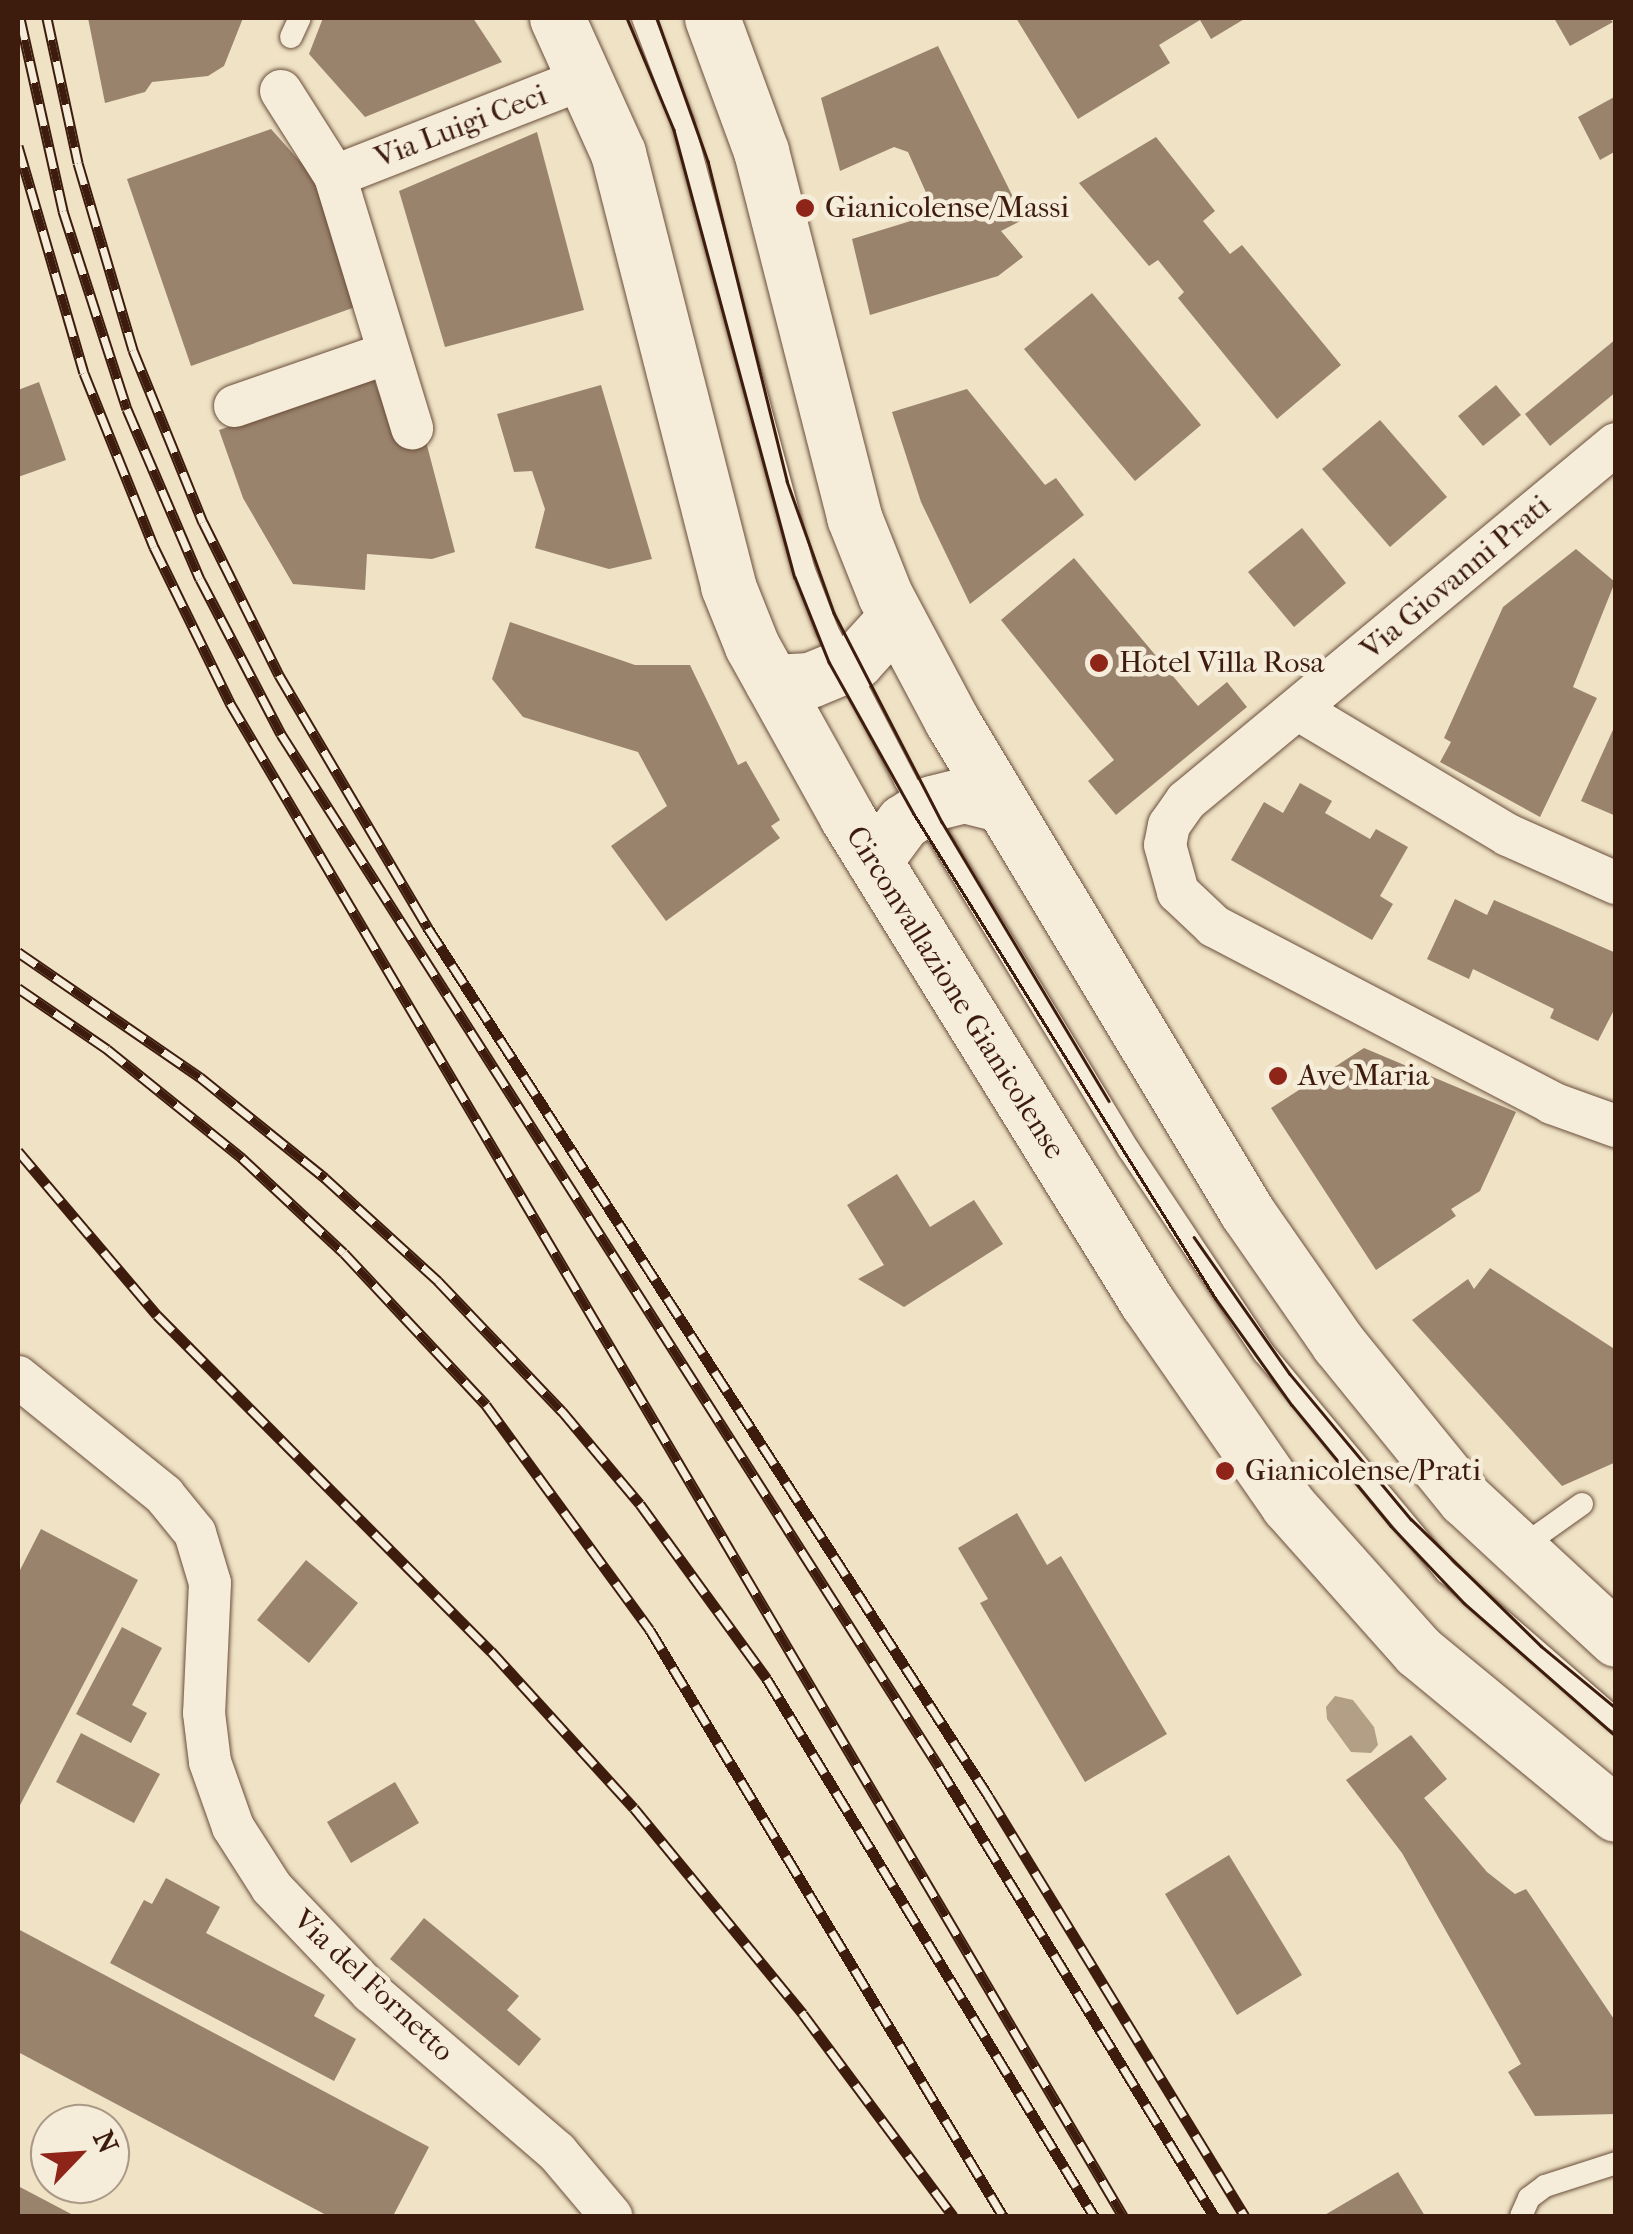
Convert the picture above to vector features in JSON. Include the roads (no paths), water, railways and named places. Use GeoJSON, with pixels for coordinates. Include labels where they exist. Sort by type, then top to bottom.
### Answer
{"type":"FeatureCollection","features":[{"type":"Feature","properties":{"kind":"main road","name":"Circonvallazione Gianicolense"},"geometry":{"type":"LineString","coordinates":[[557,18],[588,77],[625,176],[716,554],[772,682],[874,861],[1147,1302],[1288,1506],[1418,1651],[1616,1814]]}},
{"type":"Feature","properties":{"kind":"main road"},"geometry":{"type":"LineString","coordinates":[[712,18],[769,178],[842,482],[896,617],[1000,804],[1294,1280],[1411,1436],[1516,1551],[1616,1639]]}},
{"type":"Feature","properties":{"kind":"main road"},"geometry":{"type":"LineString","coordinates":[[772,682],[810,680],[845,666],[874,647],[896,617]]}},
{"type":"Feature","properties":{"kind":"main road"},"geometry":{"type":"LineString","coordinates":[[874,861],[921,808],[964,795],[1000,804]]}},
{"type":"Feature","properties":{"kind":"street","name":"Via Luigi Ceci"},"geometry":{"type":"LineString","coordinates":[[334,176],[588,77]]}},
{"type":"Feature","properties":{"kind":"street"},"geometry":{"type":"LineString","coordinates":[[282,91],[334,176],[412,428]]}},
{"type":"Feature","properties":{"kind":"street"},"geometry":{"type":"LineString","coordinates":[[235,406],[388,353]]}},
{"type":"Feature","properties":{"kind":"street","name":"Via Giovanni Prati"},"geometry":{"type":"LineString","coordinates":[[1616,444],[1186,801],[1166,834],[1171,878],[1214,926],[1552,1104],[1616,1126]]}},
{"type":"Feature","properties":{"kind":"street"},"geometry":{"type":"LineString","coordinates":[[1299,710],[1508,836],[1616,883]]}},
{"type":"Feature","properties":{"kind":"street","name":"Via del Fornetto"},"geometry":{"type":"LineString","coordinates":[[18,1377],[164,1495],[195,1533],[210,1583],[204,1713],[210,1762],[233,1827],[257,1867],[328,1951],[557,2152],[612,2216]]}},
{"type":"Feature","properties":{"kind":"lane"},"geometry":{"type":"LineString","coordinates":[[643,18],[684,123],[794,539],[845,666],[921,808],[1129,1150],[1264,1353],[1446,1572],[1616,1720]]}},
{"type":"Feature","properties":{"kind":"lane"},"geometry":{"type":"LineString","coordinates":[[1516,1551],[1582,1504]]}},
{"type":"Feature","properties":{"kind":"lane"},"geometry":{"type":"LineString","coordinates":[[1521,2216],[1529,2198],[1545,2186],[1616,2163]]}},
{"type":"Feature","properties":{"kind":"tram line"},"geometry":{"type":"LineString","coordinates":[[627,18],[674,130],[795,577],[829,662],[914,814],[1216,1299],[1292,1405],[1391,1526],[1464,1603],[1616,1736]]}},
{"type":"Feature","properties":{"kind":"tram line"},"geometry":{"type":"LineString","coordinates":[[657,18],[708,161],[787,481],[834,613],[942,822],[1109,1101]]}},
{"type":"Feature","properties":{"kind":"tram line"},"geometry":{"type":"LineString","coordinates":[[1194,1237],[1290,1374],[1411,1519],[1541,1646],[1616,1708]]}},
{"type":"Feature","properties":{"kind":"railway"},"geometry":{"type":"LineString","coordinates":[[20,18],[63,211],[127,409],[200,579],[281,734],[939,1767],[1214,2216]]}},
{"type":"Feature","properties":{"kind":"railway"},"geometry":{"type":"LineString","coordinates":[[47,18],[78,163],[133,350],[203,522],[279,675],[428,928],[989,1797],[1245,2216]]}},
{"type":"Feature","properties":{"kind":"railway"},"geometry":{"type":"LineString","coordinates":[[18,146],[84,373],[154,547],[230,703],[1123,2216]]}},
{"type":"Feature","properties":{"kind":"railway"},"geometry":{"type":"LineString","coordinates":[[18,952],[200,1077],[325,1178],[438,1281],[562,1411],[640,1504],[767,1679],[1094,2216]]}},
{"type":"Feature","properties":{"kind":"railway"},"geometry":{"type":"LineString","coordinates":[[18,988],[107,1049],[242,1158],[344,1253],[486,1405],[650,1630],[1003,2216]]}},
{"type":"Feature","properties":{"kind":"railway"},"geometry":{"type":"LineString","coordinates":[[18,1151],[157,1315],[491,1651],[634,1808],[803,2014],[953,2216]]}},
{"type":"Feature","properties":{"kind":"place","name":"Gianicolense/Massi"},"geometry":{"type":"Point","coordinates":[805,208]}},
{"type":"Feature","properties":{"kind":"place","name":"Hotel Villa Rosa"},"geometry":{"type":"Point","coordinates":[1099,663]}},
{"type":"Feature","properties":{"kind":"place","name":"Ave Maria"},"geometry":{"type":"Point","coordinates":[1278,1076]}},
{"type":"Feature","properties":{"kind":"place","name":"Gianicolense/Prati"},"geometry":{"type":"Point","coordinates":[1225,1471]}}]}
